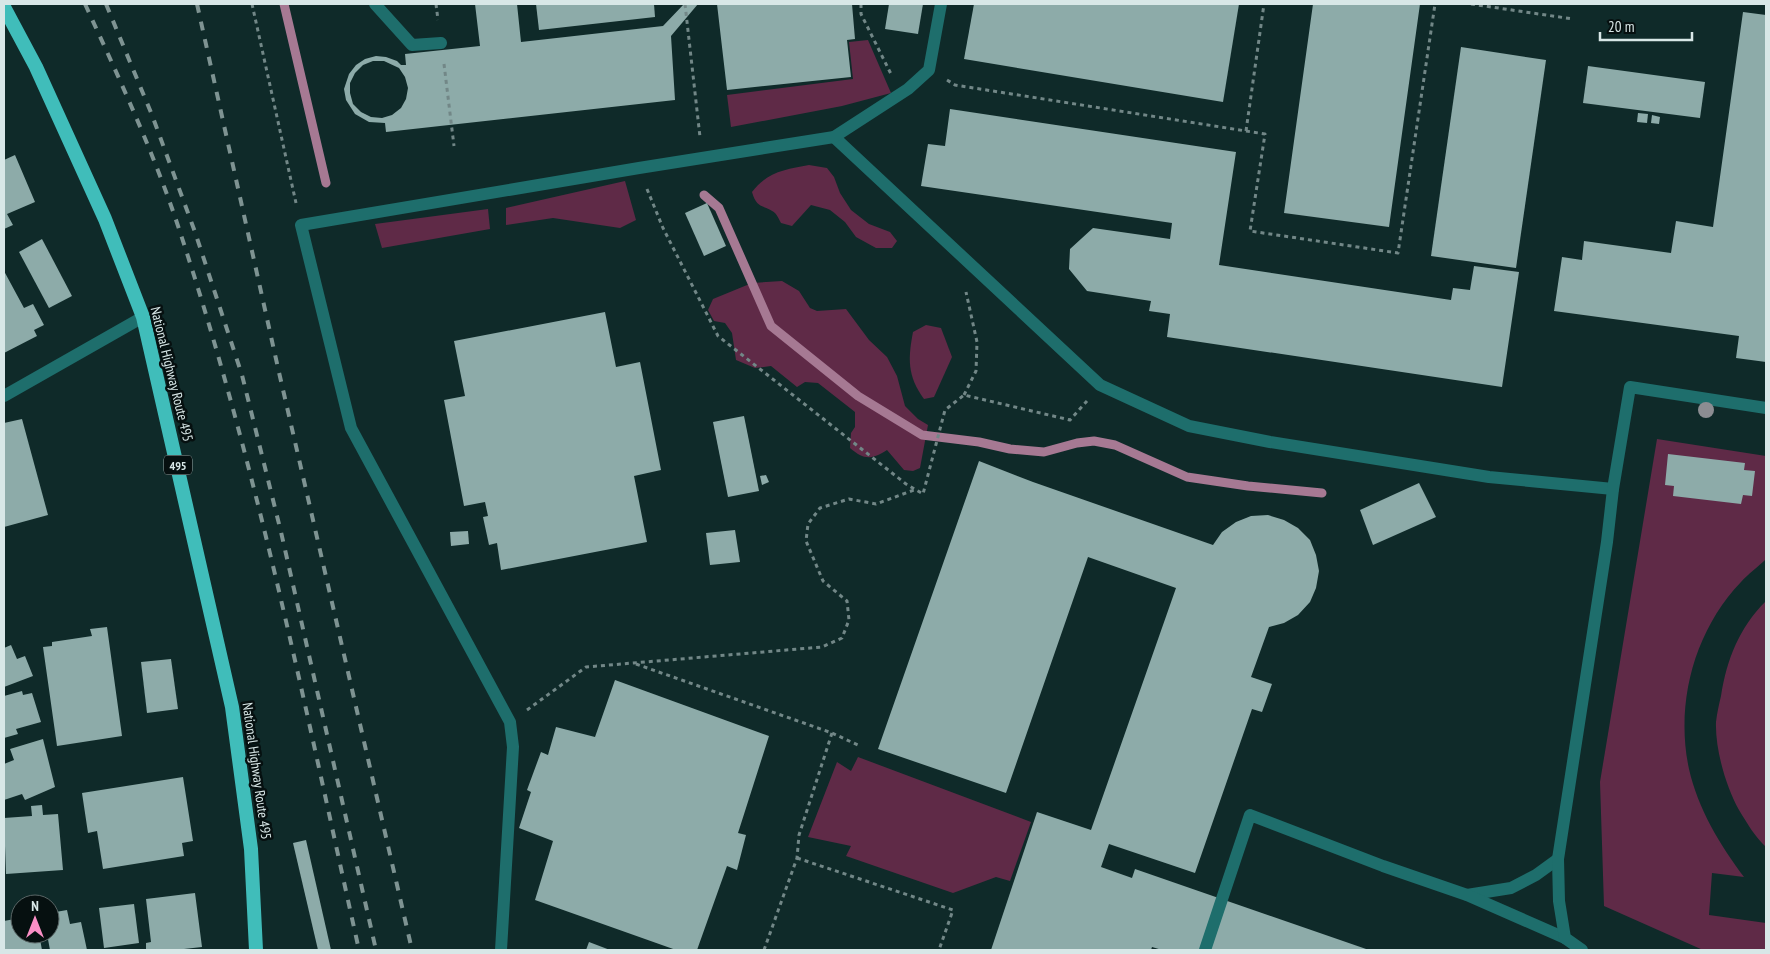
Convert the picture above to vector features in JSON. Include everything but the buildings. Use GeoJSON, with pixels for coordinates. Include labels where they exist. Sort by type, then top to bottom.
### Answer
{"type":"FeatureCollection","features":[{"type":"Feature","properties":{"kind":"highway","name":"National Highway Route 495"},"geometry":{"type":"LineString","coordinates":[[4,7],[36,67],[101,210],[144,317],[232,707],[251,849],[256,950]]}},
{"type":"Feature","properties":{"kind":"street"},"geometry":{"type":"LineString","coordinates":[[375,4],[412,45],[441,43]]}},
{"type":"Feature","properties":{"kind":"street"},"geometry":{"type":"LineString","coordinates":[[501,950],[513,747],[510,722],[351,428],[301,225],[702,157],[834,137],[901,94],[929,70],[941,4]]}},
{"type":"Feature","properties":{"kind":"street"},"geometry":{"type":"LineString","coordinates":[[834,137],[1100,385],[1188,426],[1270,442],[1489,477],[1613,489]]}},
{"type":"Feature","properties":{"kind":"street"},"geometry":{"type":"LineString","coordinates":[[4,396],[144,317]]}},
{"type":"Feature","properties":{"kind":"street"},"geometry":{"type":"LineString","coordinates":[[1565,938],[1559,900],[1558,859],[1630,387],[1766,408]]}},
{"type":"Feature","properties":{"kind":"street"},"geometry":{"type":"LineString","coordinates":[[1205,950],[1250,815],[1383,866],[1467,895],[1565,938],[1582,950]]}},
{"type":"Feature","properties":{"kind":"street"},"geometry":{"type":"LineString","coordinates":[[1467,895],[1511,888],[1536,876],[1558,859]]}},
{"type":"Feature","properties":{"kind":"path"},"geometry":{"type":"LineString","coordinates":[[252,4],[301,225]]}},
{"type":"Feature","properties":{"kind":"path"},"geometry":{"type":"LineString","coordinates":[[685,4],[702,157]]}},
{"type":"Feature","properties":{"kind":"path"},"geometry":{"type":"LineString","coordinates":[[861,4],[861,14],[901,94]]}},
{"type":"Feature","properties":{"kind":"path"},"geometry":{"type":"LineString","coordinates":[[1246,131],[1264,4]]}},
{"type":"Feature","properties":{"kind":"path"},"geometry":{"type":"LineString","coordinates":[[929,70],[955,85],[1265,134],[1250,231],[1398,252],[1434,4]]}},
{"type":"Feature","properties":{"kind":"path"},"geometry":{"type":"LineString","coordinates":[[1471,4],[1573,19]]}},
{"type":"Feature","properties":{"kind":"path"},"geometry":{"type":"LineString","coordinates":[[443,59],[454,146]]}},
{"type":"Feature","properties":{"kind":"path"},"geometry":{"type":"LineString","coordinates":[[648,194],[663,228],[718,336],[914,490],[923,494],[945,410],[964,395],[976,371],[977,342],[963,283]]}},
{"type":"Feature","properties":{"kind":"path"},"geometry":{"type":"LineString","coordinates":[[964,395],[1070,420],[1100,385]]}},
{"type":"Feature","properties":{"kind":"path"},"geometry":{"type":"LineString","coordinates":[[510,722],[586,667],[822,647],[842,638],[850,620],[847,601],[823,581],[812,559],[806,541],[808,524],[820,508],[850,498],[876,504],[914,490]]}},
{"type":"Feature","properties":{"kind":"path"},"geometry":{"type":"LineString","coordinates":[[633,663],[832,733],[860,746]]}},
{"type":"Feature","properties":{"kind":"path"},"geometry":{"type":"LineString","coordinates":[[764,950],[797,858],[799,835],[832,733]]}},
{"type":"Feature","properties":{"kind":"path"},"geometry":{"type":"LineString","coordinates":[[797,858],[953,910],[939,950]]}},
{"type":"Feature","properties":{"kind":"shaded area"},"geometry":{"type":"Polygon","coordinates":[[[868,40],[891,93],[842,106],[731,127],[727,95],[853,79],[849,42],[868,40]]]}},
{"type":"Feature","properties":{"kind":"shaded area"},"geometry":{"type":"Polygon","coordinates":[[[809,165],[827,168],[834,177],[840,193],[851,210],[869,224],[890,232],[897,241],[892,248],[876,248],[856,237],[845,222],[830,210],[811,205],[792,226],[781,223],[775,213],[756,202],[752,192],[764,180],[778,172],[809,165]]]}},
{"type":"Feature","properties":{"kind":"shaded area"},"geometry":{"type":"Polygon","coordinates":[[[625,181],[636,220],[620,228],[553,218],[506,225],[506,208],[625,181]]]}},
{"type":"Feature","properties":{"kind":"shaded area"},"geometry":{"type":"Polygon","coordinates":[[[488,209],[490,229],[382,248],[375,224],[488,209]]]}},
{"type":"Feature","properties":{"kind":"shaded area"},"geometry":{"type":"Polygon","coordinates":[[[782,281],[799,291],[810,308],[817,311],[846,309],[869,340],[887,357],[897,376],[905,406],[918,419],[928,425],[920,468],[913,471],[904,470],[887,450],[876,456],[864,457],[850,448],[851,433],[855,427],[855,412],[818,383],[805,382],[797,387],[771,366],[755,368],[736,360],[732,333],[725,323],[714,321],[708,310],[713,299],[752,283],[782,281]]]}},
{"type":"Feature","properties":{"kind":"shaded area"},"geometry":{"type":"Polygon","coordinates":[[[926,325],[941,328],[952,357],[934,397],[924,399],[918,391],[912,375],[910,350],[913,332],[926,325]]]}},
{"type":"Feature","properties":{"kind":"shaded area"},"geometry":{"type":"Polygon","coordinates":[[[1657,439],[1766,456],[1766,559],[1741,582],[1725,601],[1711,623],[1700,646],[1687,694],[1685,744],[1693,784],[1704,812],[1718,839],[1744,877],[1712,873],[1709,915],[1766,923],[1766,950],[1703,950],[1604,906],[1600,782],[1657,439]]]}},
{"type":"Feature","properties":{"kind":"shaded area"},"geometry":{"type":"Polygon","coordinates":[[[1766,601],[1766,847],[1748,825],[1730,790],[1719,756],[1716,722],[1731,657],[1741,633],[1766,601]]]}},
{"type":"Feature","properties":{"kind":"shaded area"},"geometry":{"type":"Polygon","coordinates":[[[858,757],[1031,822],[1010,881],[996,877],[953,893],[846,856],[851,846],[808,837],[837,762],[851,771],[858,757]]]}},
{"type":"Feature","properties":{"kind":"waterway"},"geometry":{"type":"LineString","coordinates":[[284,4],[326,183]]}},
{"type":"Feature","properties":{"kind":"waterway"},"geometry":{"type":"LineString","coordinates":[[704,195],[719,208],[771,326],[858,396],[922,435],[979,442],[1010,449],[1044,452],[1077,443],[1094,441],[1115,445],[1187,477],[1248,486],[1322,493]]}},
{"type":"Feature","properties":{"kind":"railway"},"geometry":{"type":"LineString","coordinates":[[85,4],[137,119],[161,178],[209,325],[234,414],[279,592],[359,950]]}},
{"type":"Feature","properties":{"kind":"railway"},"geometry":{"type":"LineString","coordinates":[[106,4],[152,115],[195,232],[242,375],[281,532],[376,950]]}},
{"type":"Feature","properties":{"kind":"railway"},"geometry":{"type":"LineString","coordinates":[[197,4],[278,368],[412,950]]}}]}
